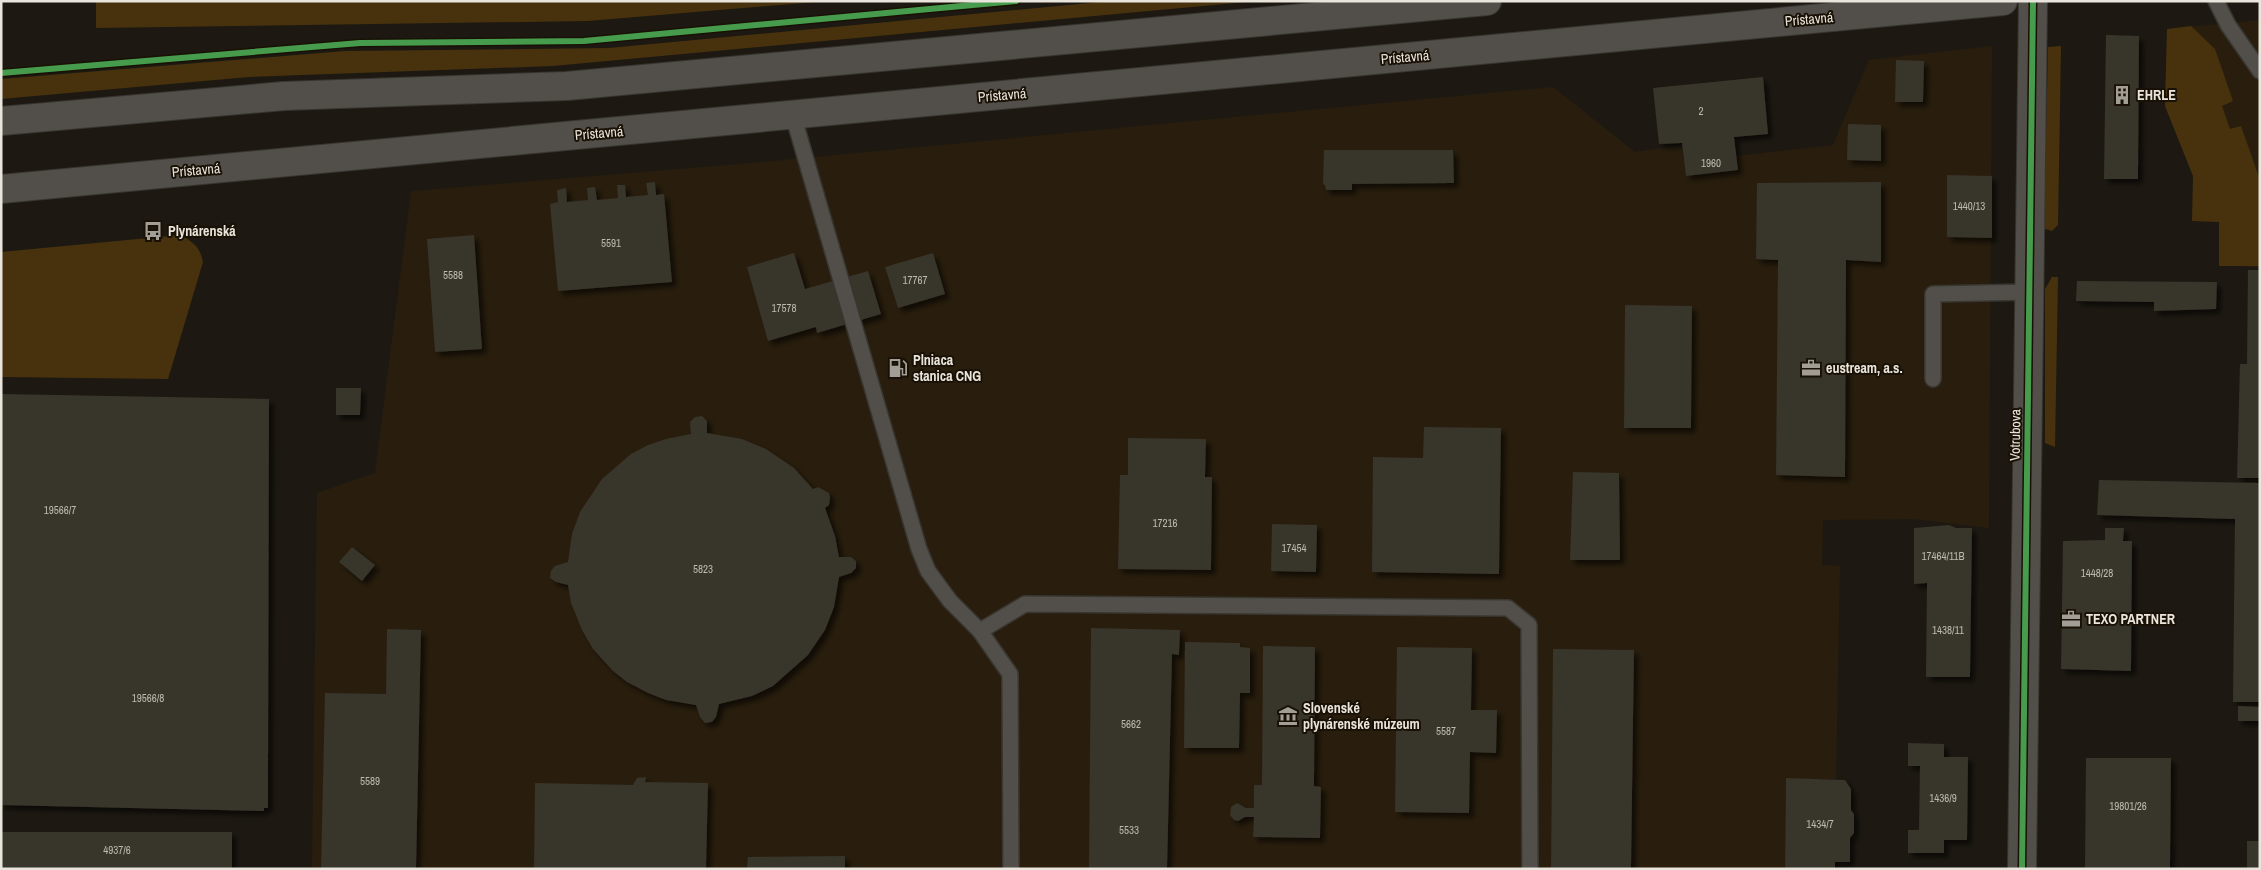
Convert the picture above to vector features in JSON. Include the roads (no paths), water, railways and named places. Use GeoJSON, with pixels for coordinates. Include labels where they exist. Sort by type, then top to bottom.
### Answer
{"type":"FeatureCollection","features":[{"type":"Feature","properties":{"kind":"main road"},"geometry":{"type":"LineString","coordinates":[[1,121],[284,96],[567,86],[1487,1]]}},
{"type":"Feature","properties":{"kind":"main road","name":"Prístavná"},"geometry":{"type":"LineString","coordinates":[[1,188],[2003,1]]}},
{"type":"Feature","properties":{"kind":"main road","name":"Votrubova"},"geometry":{"type":"LineString","coordinates":[[2022,869],[2033,1]]}},
{"type":"Feature","properties":{"kind":"lane"},"geometry":{"type":"LineString","coordinates":[[2216,1],[2228,25],[2260,71]]}},
{"type":"Feature","properties":{"kind":"lane"},"geometry":{"type":"LineString","coordinates":[[793,114],[919,549],[928,571],[950,601],[980,631],[1010,674],[1011,869]]}},
{"type":"Feature","properties":{"kind":"lane"},"geometry":{"type":"LineString","coordinates":[[1933,379],[1933,294],[2029,292]]}},
{"type":"Feature","properties":{"kind":"lane"},"geometry":{"type":"LineString","coordinates":[[980,631],[1025,604],[1508,608],[1529,625],[1530,869]]}},
{"type":"Feature","properties":{"kind":"place","name":"EHRLE"},"geometry":{"type":"Point","coordinates":[2122,95]}},
{"type":"Feature","properties":{"kind":"place","name":"Plynárenská"},"geometry":{"type":"Point","coordinates":[153,231]}},
{"type":"Feature","properties":{"kind":"place","name":"Plniaca stanica CNG"},"geometry":{"type":"Point","coordinates":[898,368]}},
{"type":"Feature","properties":{"kind":"place","name":"eustream, a.s."},"geometry":{"type":"Point","coordinates":[1811,368]}},
{"type":"Feature","properties":{"kind":"place","name":"TEXO PARTNER"},"geometry":{"type":"Point","coordinates":[2071,619]}},
{"type":"Feature","properties":{"kind":"place","name":"Slovenské plynárenské múzeum"},"geometry":{"type":"Point","coordinates":[1288,716]}}]}
